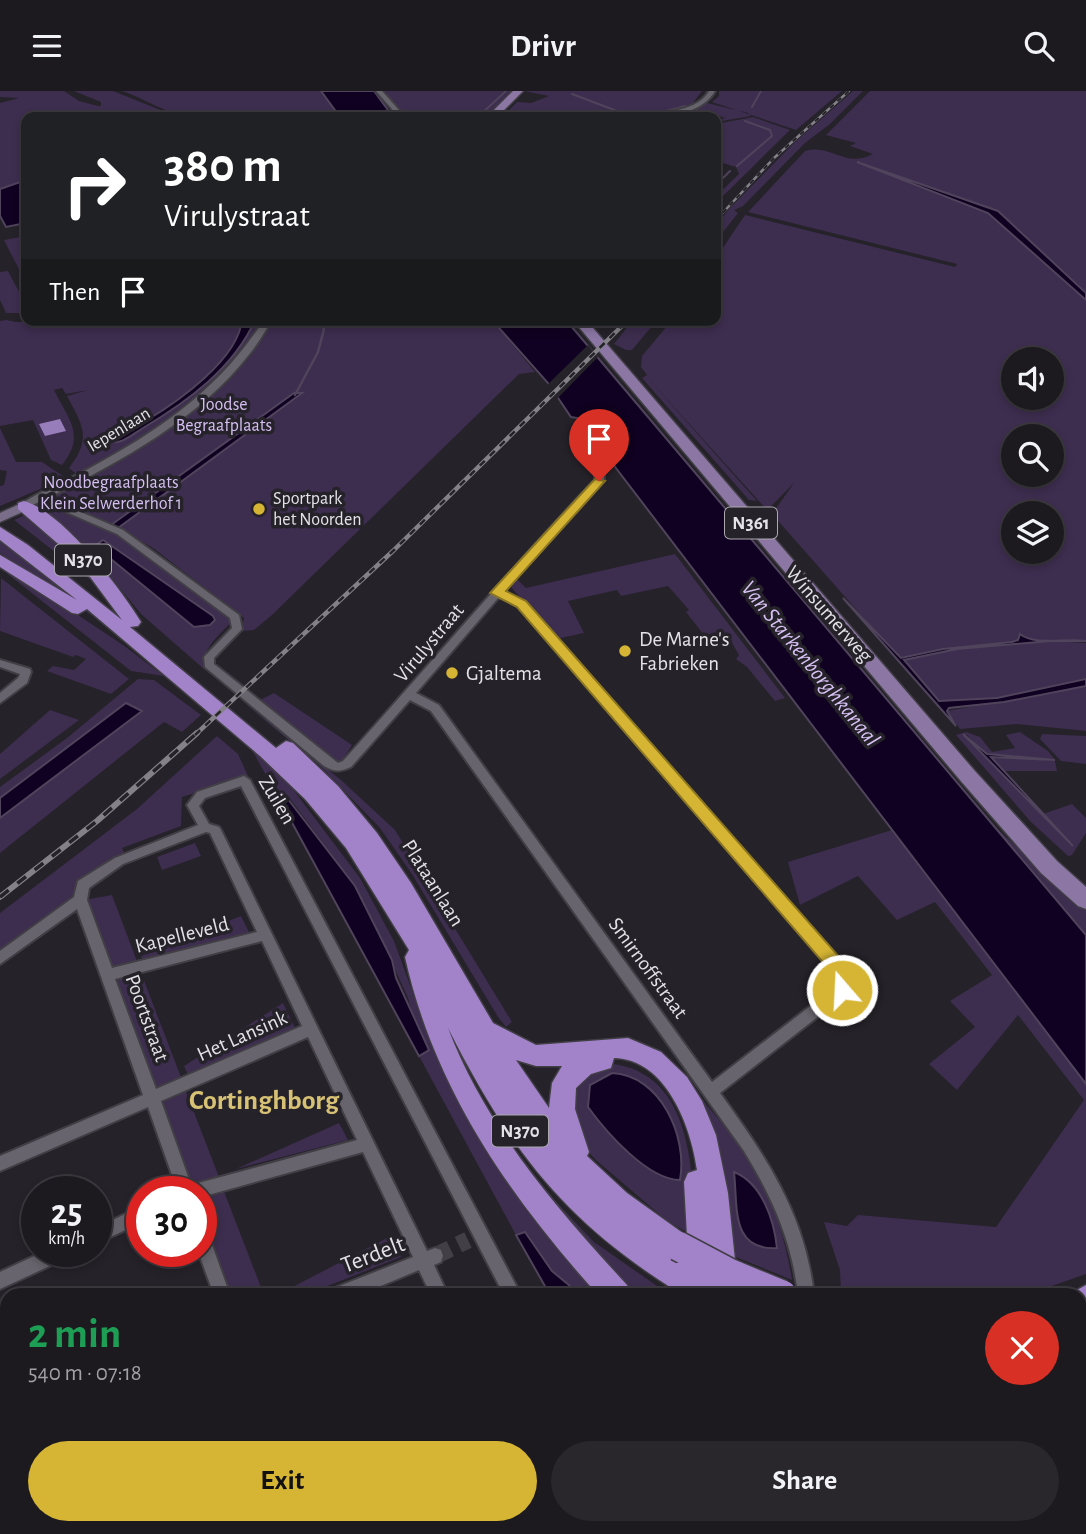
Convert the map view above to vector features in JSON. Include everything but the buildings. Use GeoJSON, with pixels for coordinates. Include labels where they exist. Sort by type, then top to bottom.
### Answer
{"type":"FeatureCollection","features":[{"type":"Feature","properties":{"kind":"highway","name":"N370"},"geometry":{"type":"LineString","coordinates":[[0,560],[101,622],[126,625],[119,598],[54,530],[24,506]]}},
{"type":"Feature","properties":{"kind":"highway","name":"Plataanlaan"},"geometry":{"type":"LineString","coordinates":[[3,526],[293,754],[345,806],[401,880],[539,1117],[586,1173],[624,1208],[678,1246],[731,1274],[765,1288]]}},
{"type":"Feature","properties":{"kind":"highway","name":"Plataanlaan"},"geometry":{"type":"LineString","coordinates":[[126,625],[302,783],[361,852],[415,941],[493,1086],[537,1155],[589,1211],[625,1241],[701,1288]]}},
{"type":"Feature","properties":{"kind":"highway","name":"N370"},"geometry":{"type":"LineString","coordinates":[[415,941],[422,988],[438,1031],[477,1113],[519,1179],[560,1235],[610,1288]]}},
{"type":"Feature","properties":{"kind":"highway","name":"N370"},"geometry":{"type":"LineString","coordinates":[[486,1028],[507,1044],[529,1055],[553,1058],[622,1048],[643,1054],[669,1073],[690,1103],[703,1133],[724,1288]]}},
{"type":"Feature","properties":{"kind":"highway","name":"N370"},"geometry":{"type":"LineString","coordinates":[[586,1173],[564,1125],[559,1101],[563,1087],[576,1071],[595,1061],[616,1059],[637,1063],[656,1076],[670,1093],[695,1147],[704,1288]]}},
{"type":"Feature","properties":{"kind":"main road"},"geometry":{"type":"LineString","coordinates":[[497,112],[518,91]]}},
{"type":"Feature","properties":{"kind":"main road","name":"Winsumerweg"},"geometry":{"type":"LineString","coordinates":[[584,326],[967,775],[1049,867],[1086,901]]}},
{"type":"Feature","properties":{"kind":"street"},"geometry":{"type":"LineString","coordinates":[[379,91],[398,112]]}},
{"type":"Feature","properties":{"kind":"street"},"geometry":{"type":"LineString","coordinates":[[671,112],[708,100],[712,91]]}},
{"type":"Feature","properties":{"kind":"street","name":"Iepenlaan"},"geometry":{"type":"LineString","coordinates":[[3,526],[24,506],[153,432],[204,396],[241,359],[264,326]]}},
{"type":"Feature","properties":{"kind":"street","name":"Virulystraat"},"geometry":{"type":"LineString","coordinates":[[41,498],[120,532],[236,617],[237,629],[209,657],[209,665],[318,755],[338,768],[347,764],[410,695],[497,593],[599,481],[600,472],[575,442]]}},
{"type":"Feature","properties":{"kind":"street"},"geometry":{"type":"LineString","coordinates":[[497,593],[510,596],[522,604],[843,973],[842,990],[711,1091]]}},
{"type":"Feature","properties":{"kind":"street"},"geometry":{"type":"LineString","coordinates":[[0,663],[26,672],[23,680],[0,699]]}},
{"type":"Feature","properties":{"kind":"street","name":"Smirnoffstraat"},"geometry":{"type":"LineString","coordinates":[[410,695],[435,708],[711,1091],[774,1184],[789,1218],[803,1268],[805,1288]]}},
{"type":"Feature","properties":{"kind":"street","name":"Zuilen"},"geometry":{"type":"LineString","coordinates":[[205,827],[194,805],[201,795],[244,780],[474,1237],[508,1288]]}},
{"type":"Feature","properties":{"kind":"street"},"geometry":{"type":"LineString","coordinates":[[0,958],[80,900],[83,885],[111,866],[205,827],[215,830],[366,1145],[430,1258],[438,1288]]}},
{"type":"Feature","properties":{"kind":"street","name":"Poortstraat"},"geometry":{"type":"LineString","coordinates":[[80,900],[180,1176]]}},
{"type":"Feature","properties":{"kind":"street","name":"Kapelleveld"},"geometry":{"type":"LineString","coordinates":[[107,975],[266,935]]}},
{"type":"Feature","properties":{"kind":"street","name":"Het Lansink"},"geometry":{"type":"LineString","coordinates":[[0,1164],[310,1029]]}},
{"type":"Feature","properties":{"kind":"street"},"geometry":{"type":"LineString","coordinates":[[217,1185],[366,1145]]}},
{"type":"Feature","properties":{"kind":"street","name":"Terdelt"},"geometry":{"type":"LineString","coordinates":[[355,1288],[430,1258]]}},
{"type":"Feature","properties":{"kind":"street"},"geometry":{"type":"LineString","coordinates":[[0,1281],[29,1267]]}},
{"type":"Feature","properties":{"kind":"street"},"geometry":{"type":"LineString","coordinates":[[212,1267],[219,1288]]}},
{"type":"Feature","properties":{"kind":"green space"},"geometry":{"type":"Polygon","coordinates":[[[0,91],[64,91],[79,101],[101,106],[101,102],[74,91],[113,91],[166,112],[21,112],[21,182],[0,189],[0,103],[19,98],[0,97],[0,91]]]}},
{"type":"Feature","properties":{"kind":"green space"},"geometry":{"type":"Polygon","coordinates":[[[122,91],[321,91],[336,112],[171,112],[122,91]]]}},
{"type":"Feature","properties":{"kind":"green space"},"geometry":{"type":"Polygon","coordinates":[[[383,91],[515,91],[493,112],[402,112],[383,91]]]}},
{"type":"Feature","properties":{"kind":"green space"},"geometry":{"type":"Polygon","coordinates":[[[524,91],[702,91],[692,104],[702,99],[699,102],[665,112],[507,112],[517,102],[531,103],[549,96],[524,91]]]}},
{"type":"Feature","properties":{"kind":"green space"},"geometry":{"type":"Polygon","coordinates":[[[719,91],[842,91],[796,130],[712,102],[719,96],[719,91]]]}},
{"type":"Feature","properties":{"kind":"green space"},"geometry":{"type":"Polygon","coordinates":[[[853,91],[863,91],[830,124],[805,143],[743,206],[734,210],[738,213],[721,235],[721,219],[795,142],[853,91]]]}},
{"type":"Feature","properties":{"kind":"green space"},"geometry":{"type":"Polygon","coordinates":[[[870,91],[1086,91],[1086,293],[997,211],[858,162],[988,213],[1086,300],[1086,641],[1029,640],[1019,635],[1018,640],[1012,642],[943,649],[899,658],[772,514],[794,483],[767,510],[647,377],[757,501],[749,500],[642,378],[647,375],[641,367],[642,356],[667,326],[721,326],[721,251],[745,215],[955,267],[957,264],[748,212],[805,151],[823,150],[854,159],[873,154],[850,146],[856,143],[826,135],[870,91]]]}},
{"type":"Feature","properties":{"kind":"green space"},"geometry":{"type":"Polygon","coordinates":[[[707,103],[751,116],[721,121],[725,118],[721,117],[721,112],[677,112],[707,103]]]}},
{"type":"Feature","properties":{"kind":"green space"},"geometry":{"type":"Polygon","coordinates":[[[753,117],[790,130],[721,198],[721,191],[739,174],[736,167],[721,162],[721,123],[753,117]]]}},
{"type":"Feature","properties":{"kind":"green space"},"geometry":{"type":"Polygon","coordinates":[[[21,237],[21,273],[4,240],[21,237]]]}},
{"type":"Feature","properties":{"kind":"green space"},"geometry":{"type":"Polygon","coordinates":[[[8,271],[21,296],[21,313],[6,313],[0,300],[0,272],[8,271]]]}},
{"type":"Feature","properties":{"kind":"green space"},"geometry":{"type":"Polygon","coordinates":[[[0,321],[21,322],[21,326],[240,326],[237,339],[209,374],[169,406],[111,439],[116,443],[157,421],[196,393],[230,359],[252,326],[262,326],[238,360],[203,394],[143,437],[94,467],[76,474],[69,468],[81,448],[83,432],[67,396],[88,390],[66,394],[62,388],[54,390],[73,428],[74,436],[73,445],[62,465],[51,460],[33,420],[0,426],[0,321]]]}},
{"type":"Feature","properties":{"kind":"green space"},"geometry":{"type":"Polygon","coordinates":[[[269,326],[497,326],[535,372],[519,374],[272,615],[254,630],[241,631],[244,618],[153,548],[118,528],[301,394],[294,393],[111,525],[49,498],[112,464],[175,425],[231,378],[254,351],[269,326]]]}},
{"type":"Feature","properties":{"kind":"green space"},"geometry":{"type":"Polygon","coordinates":[[[628,326],[652,326],[632,350],[614,344],[628,326]]]}},
{"type":"Feature","properties":{"kind":"green space"},"geometry":{"type":"Polygon","coordinates":[[[0,428],[16,462],[42,462],[66,478],[0,506],[0,486],[4,485],[7,471],[0,470],[0,428]]]}},
{"type":"Feature","properties":{"kind":"green space"},"geometry":{"type":"Polygon","coordinates":[[[47,504],[119,534],[233,620],[208,649],[205,670],[141,614],[114,581],[37,509],[47,504]],[[103,540],[95,546],[194,626],[186,598],[103,540]]]}},
{"type":"Feature","properties":{"kind":"green space"},"geometry":{"type":"Polygon","coordinates":[[[29,513],[119,602],[14,520],[29,513]]]}},
{"type":"Feature","properties":{"kind":"green space"},"geometry":{"type":"Polygon","coordinates":[[[0,538],[94,617],[0,553],[0,538]]]}},
{"type":"Feature","properties":{"kind":"green space"},"geometry":{"type":"Polygon","coordinates":[[[675,554],[785,698],[775,701],[747,667],[736,659],[739,655],[732,643],[722,636],[707,639],[686,612],[689,610],[668,586],[621,596],[617,590],[568,601],[584,633],[561,638],[553,636],[511,587],[517,579],[526,588],[675,554]]]}},
{"type":"Feature","properties":{"kind":"green space"},"geometry":{"type":"Polygon","coordinates":[[[0,563],[123,645],[164,676],[131,671],[0,568],[0,563]]]}},
{"type":"Feature","properties":{"kind":"green space"},"geometry":{"type":"Polygon","coordinates":[[[1,578],[129,679],[111,694],[47,671],[53,666],[74,670],[86,659],[76,655],[73,657],[0,631],[1,578]]]}},
{"type":"Feature","properties":{"kind":"green space"},"geometry":{"type":"Polygon","coordinates":[[[1050,641],[1086,643],[1086,679],[989,700],[952,704],[941,702],[931,695],[903,663],[906,659],[957,649],[1050,641]]]}},
{"type":"Feature","properties":{"kind":"green space"},"geometry":{"type":"Polygon","coordinates":[[[138,679],[154,680],[201,715],[182,732],[164,722],[0,853],[0,818],[141,711],[36,771],[0,798],[0,787],[67,738],[138,679]]]}},
{"type":"Feature","properties":{"kind":"green space"},"geometry":{"type":"Polygon","coordinates":[[[1086,686],[1086,731],[1017,724],[960,729],[947,711],[1086,686]]]}},
{"type":"Feature","properties":{"kind":"green space"},"geometry":{"type":"Polygon","coordinates":[[[274,693],[352,745],[341,763],[258,701],[274,693]]]}},
{"type":"Feature","properties":{"kind":"green space"},"geometry":{"type":"Polygon","coordinates":[[[239,699],[341,780],[395,830],[512,1022],[506,1027],[412,874],[380,828],[319,765],[239,699]]]}},
{"type":"Feature","properties":{"kind":"green space"},"geometry":{"type":"Polygon","coordinates":[[[50,710],[79,720],[0,779],[0,754],[50,710]]]}},
{"type":"Feature","properties":{"kind":"green space"},"geometry":{"type":"Polygon","coordinates":[[[966,732],[980,737],[992,752],[1015,748],[1006,735],[1020,732],[1048,751],[1055,760],[1001,755],[1055,761],[1057,771],[1003,771],[991,758],[992,755],[999,755],[984,753],[964,735],[1073,845],[1043,814],[1072,804],[1086,818],[1086,833],[1072,855],[1068,856],[1030,821],[956,735],[966,732]]]}},
{"type":"Feature","properties":{"kind":"green space"},"geometry":{"type":"Polygon","coordinates":[[[1042,734],[1086,736],[1086,764],[1061,761],[1040,739],[1042,734]]]}},
{"type":"Feature","properties":{"kind":"green space"},"geometry":{"type":"Polygon","coordinates":[[[217,736],[238,754],[248,776],[182,797],[181,826],[122,848],[125,854],[77,887],[68,903],[0,950],[0,913],[137,809],[217,736]]]}},
{"type":"Feature","properties":{"kind":"green space"},"geometry":{"type":"Polygon","coordinates":[[[252,750],[286,780],[360,878],[394,941],[418,1007],[465,1103],[525,1209],[594,1288],[573,1288],[552,1271],[525,1232],[516,1235],[419,1056],[422,1055],[408,998],[355,886],[288,796],[277,795],[252,750]]]}},
{"type":"Feature","properties":{"kind":"green space"},"geometry":{"type":"Polygon","coordinates":[[[983,816],[1086,910],[1086,935],[983,816]]]}},
{"type":"Feature","properties":{"kind":"green space"},"geometry":{"type":"Polygon","coordinates":[[[892,830],[1086,1084],[1086,1274],[1046,1288],[841,1288],[840,1270],[824,1222],[847,1226],[858,1215],[996,1227],[1084,1100],[1018,1015],[957,1090],[929,1064],[975,1027],[950,1001],[992,975],[935,902],[897,920],[858,876],[800,905],[788,862],[892,830]]]}},
{"type":"Feature","properties":{"kind":"green space"},"geometry":{"type":"Polygon","coordinates":[[[195,843],[201,856],[162,870],[157,857],[195,843]]]}},
{"type":"Feature","properties":{"kind":"green space"},"geometry":{"type":"Polygon","coordinates":[[[112,895],[138,964],[109,969],[84,900],[112,895]]]}},
{"type":"Feature","properties":{"kind":"green space"},"geometry":{"type":"Polygon","coordinates":[[[241,916],[250,934],[142,959],[141,956],[241,916]]]}},
{"type":"Feature","properties":{"kind":"green space"},"geometry":{"type":"Polygon","coordinates":[[[140,970],[182,1080],[163,1089],[153,1086],[115,983],[122,975],[140,970]]]}},
{"type":"Feature","properties":{"kind":"green space"},"geometry":{"type":"Polygon","coordinates":[[[283,1003],[295,1028],[188,1075],[184,1066],[283,1003]]]}},
{"type":"Feature","properties":{"kind":"green space"},"geometry":{"type":"Polygon","coordinates":[[[602,1063],[632,1069],[655,1082],[671,1102],[682,1126],[689,1153],[695,1237],[666,1220],[597,1161],[578,1141],[567,1096],[602,1063]]]}},
{"type":"Feature","properties":{"kind":"green space"},"geometry":{"type":"Polygon","coordinates":[[[185,1089],[219,1177],[185,1176],[160,1106],[171,1095],[185,1089]]]}},
{"type":"Feature","properties":{"kind":"green space"},"geometry":{"type":"Polygon","coordinates":[[[701,1098],[735,1141],[761,1182],[780,1226],[792,1280],[726,1253],[719,1168],[701,1098]]]}},
{"type":"Feature","properties":{"kind":"green space"},"geometry":{"type":"Polygon","coordinates":[[[339,1123],[348,1140],[236,1169],[339,1123]]]}},
{"type":"Feature","properties":{"kind":"green space"},"geometry":{"type":"Polygon","coordinates":[[[511,1154],[594,1242],[660,1288],[624,1288],[511,1154]]]}},
{"type":"Feature","properties":{"kind":"green space"},"geometry":{"type":"Polygon","coordinates":[[[223,1189],[261,1288],[227,1288],[217,1260],[217,1191],[223,1189]]]}},
{"type":"Feature","properties":{"kind":"green space"},"geometry":{"type":"Polygon","coordinates":[[[393,1235],[401,1257],[323,1288],[291,1288],[393,1235]]]}},
{"type":"Feature","properties":{"kind":"water"},"geometry":{"type":"Polygon","coordinates":[[[321,91],[374,91],[389,112],[336,112],[321,91]]]}},
{"type":"Feature","properties":{"kind":"water"},"geometry":{"type":"Polygon","coordinates":[[[857,162],[998,211],[1086,293],[1086,300],[988,213],[857,162]]]}},
{"type":"Feature","properties":{"kind":"water"},"geometry":{"type":"Polygon","coordinates":[[[21,182],[21,224],[6,227],[0,216],[0,189],[21,182]]]}},
{"type":"Feature","properties":{"kind":"water"},"geometry":{"type":"Polygon","coordinates":[[[240,326],[252,326],[235,353],[208,382],[131,436],[118,442],[109,441],[160,412],[190,390],[219,364],[238,335],[240,326]]]}},
{"type":"Feature","properties":{"kind":"water","name":"Van Starkenborghkanaal"},"geometry":{"type":"Polygon","coordinates":[[[497,326],[571,326],[1086,935],[1086,1084],[606,455],[577,418],[571,417],[548,383],[497,326]]]}},
{"type":"Feature","properties":{"kind":"water"},"geometry":{"type":"Polygon","coordinates":[[[294,393],[302,393],[118,528],[111,525],[294,393]]]}},
{"type":"Feature","properties":{"kind":"water"},"geometry":{"type":"Polygon","coordinates":[[[103,540],[215,620],[210,625],[194,627],[95,546],[103,540]]]}},
{"type":"Feature","properties":{"kind":"water"},"geometry":{"type":"Polygon","coordinates":[[[843,598],[901,658],[943,649],[1012,642],[1018,640],[1020,634],[1042,641],[1078,640],[1086,641],[1050,641],[957,649],[904,660],[939,701],[997,698],[1086,679],[1086,686],[1004,702],[949,708],[947,711],[956,726],[843,598]]]}},
{"type":"Feature","properties":{"kind":"water"},"geometry":{"type":"Polygon","coordinates":[[[126,703],[142,711],[0,818],[0,798],[126,703]]]}},
{"type":"Feature","properties":{"kind":"water"},"geometry":{"type":"Polygon","coordinates":[[[963,734],[987,754],[1055,760],[991,757],[1073,846],[963,734]]]}},
{"type":"Feature","properties":{"kind":"water"},"geometry":{"type":"Polygon","coordinates":[[[284,794],[355,886],[392,960],[396,978],[429,1050],[419,1056],[277,795],[284,794]]]}},
{"type":"Feature","properties":{"kind":"water"},"geometry":{"type":"Polygon","coordinates":[[[612,1073],[629,1076],[644,1084],[657,1096],[667,1111],[680,1145],[680,1180],[655,1172],[629,1153],[588,1107],[590,1085],[612,1073]]]}},
{"type":"Feature","properties":{"kind":"water"},"geometry":{"type":"Polygon","coordinates":[[[734,1172],[744,1177],[759,1193],[773,1226],[777,1248],[762,1247],[751,1242],[744,1234],[737,1212],[734,1172]]]}},
{"type":"Feature","properties":{"kind":"water"},"geometry":{"type":"Polygon","coordinates":[[[525,1232],[552,1271],[573,1288],[546,1288],[516,1235],[525,1232]]]}},
{"type":"Feature","properties":{"kind":"pier"},"geometry":{"type":"Polygon","coordinates":[[[588,345],[598,357],[557,399],[546,386],[588,345]]]}},
{"type":"Feature","properties":{"kind":"waterway"},"geometry":{"type":"LineString","coordinates":[[483,112],[506,91]]}},
{"type":"Feature","properties":{"kind":"waterway"},"geometry":{"type":"LineString","coordinates":[[752,107],[761,91]]}},
{"type":"Feature","properties":{"kind":"waterway"},"geometry":{"type":"LineString","coordinates":[[572,94],[620,112]]}},
{"type":"Feature","properties":{"kind":"waterway"},"geometry":{"type":"LineString","coordinates":[[662,112],[685,106]]}},
{"type":"Feature","properties":{"kind":"waterway"},"geometry":{"type":"LineString","coordinates":[[737,166],[772,136],[770,130],[745,121]]}},
{"type":"Feature","properties":{"kind":"waterway"},"geometry":{"type":"LineString","coordinates":[[721,180],[730,171]]}},
{"type":"Feature","properties":{"kind":"waterway"},"geometry":{"type":"LineString","coordinates":[[295,395],[318,352],[324,329],[322,326]]}},
{"type":"Feature","properties":{"kind":"tunnel"},"geometry":{"type":"LineString","coordinates":[[435,1256],[468,1240]]}},
{"type":"Feature","properties":{"kind":"railway"},"geometry":{"type":"LineString","coordinates":[[721,215],[774,158],[849,91]]}},
{"type":"Feature","properties":{"kind":"railway"},"geometry":{"type":"LineString","coordinates":[[195,735],[394,550],[622,326]]}},
{"type":"Feature","properties":{"kind":"railway"},"geometry":{"type":"LineString","coordinates":[[0,897],[97,821],[197,733]]}},
{"type":"Feature","properties":{"kind":"place","name":"Sportpark het Noorden"},"geometry":{"type":"Point","coordinates":[259,509]}},
{"type":"Feature","properties":{"kind":"place","name":"De Marne's Fabrieken"},"geometry":{"type":"Point","coordinates":[625,651]}},
{"type":"Feature","properties":{"kind":"place","name":"Gjaltema"},"geometry":{"type":"Point","coordinates":[452,673]}},
{"type":"Feature","properties":{"kind":"district","name":"Cortinghborg"},"geometry":{"type":"Point","coordinates":[264,1101]}},
{"type":"Feature","properties":{"kind":"route"},"geometry":{"type":"LineString","coordinates":[[599,481],[555,526],[497,593],[510,596],[522,604],[843,973],[842,990]]}},
{"type":"Feature","properties":{"kind":"park label","name":"Joodse Begraafplaats"},"geometry":{"type":"Point","coordinates":[224,416]}},
{"type":"Feature","properties":{"kind":"park label","name":"Noodbegraafplaats Klein Selwerderhof 1"},"geometry":{"type":"Point","coordinates":[111,494]}}]}
